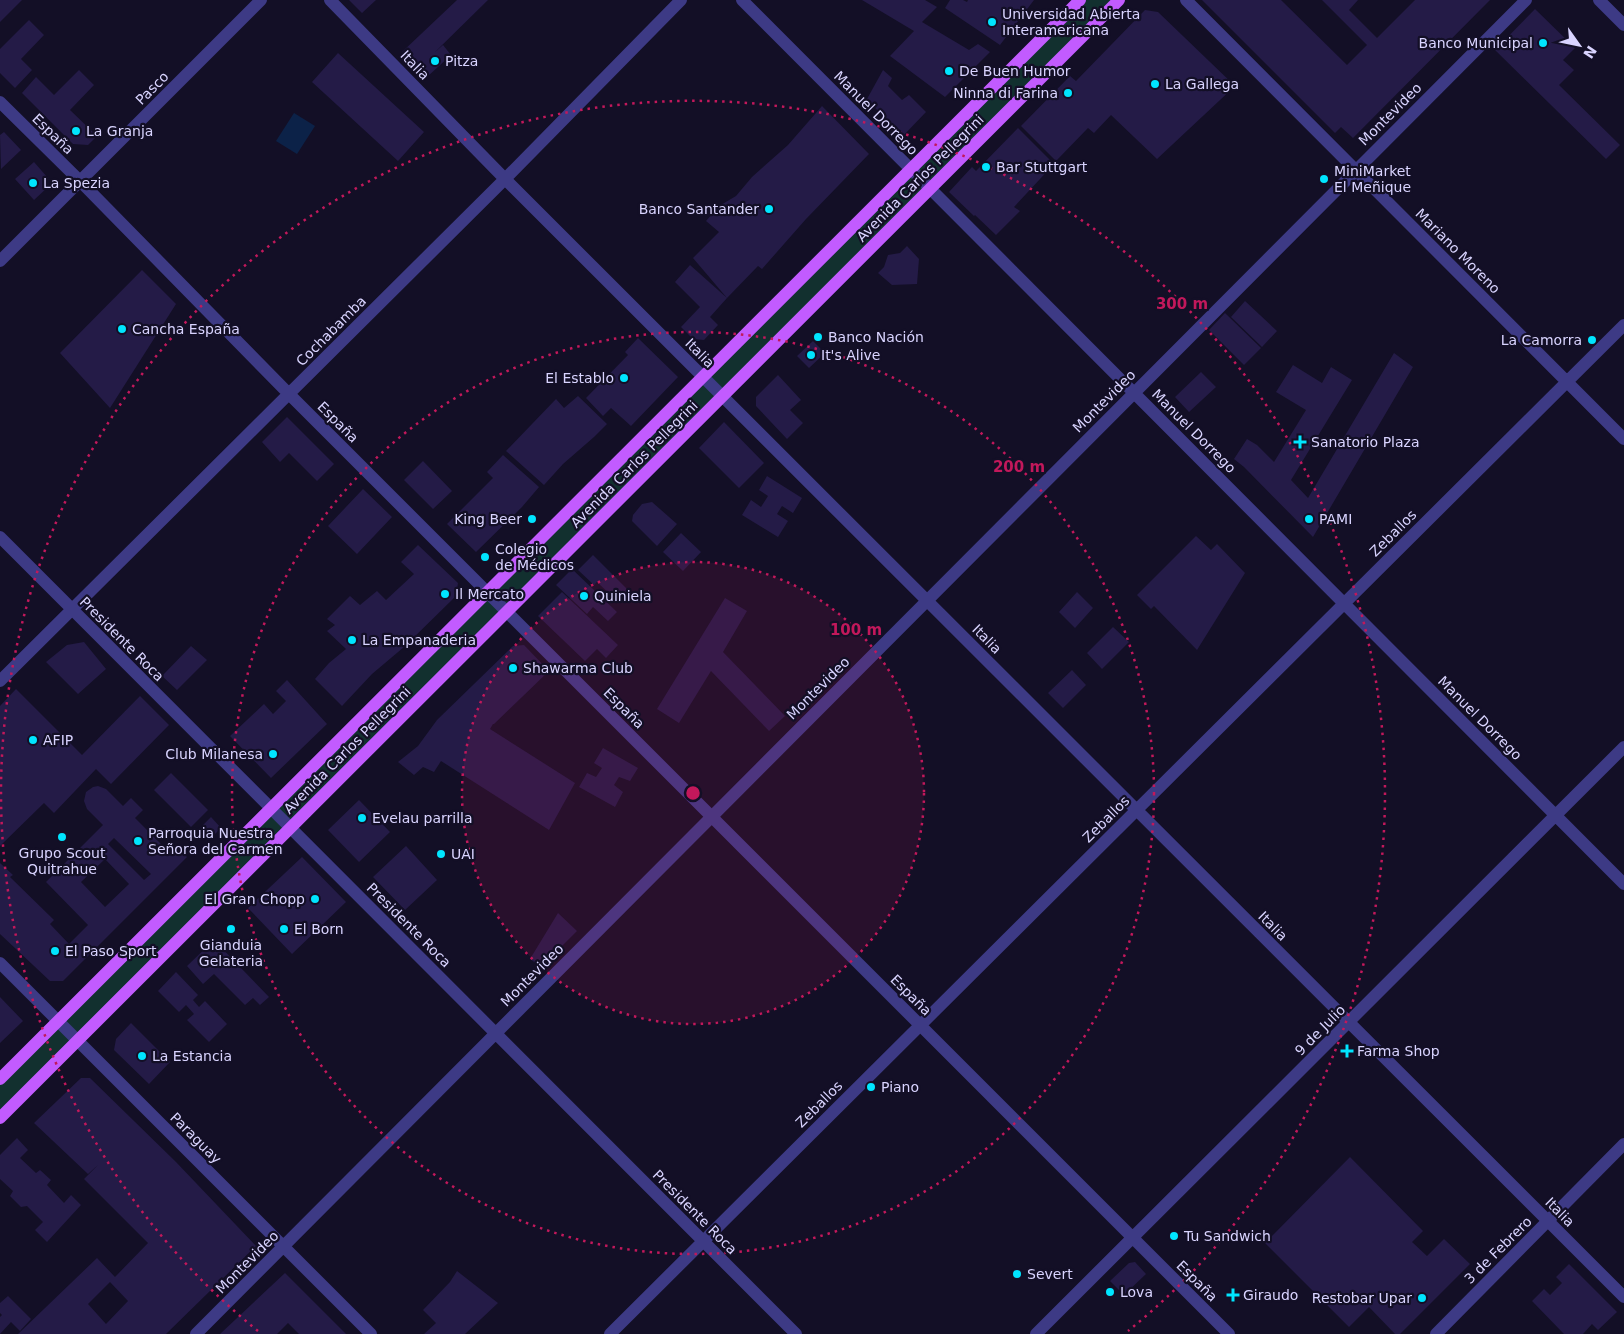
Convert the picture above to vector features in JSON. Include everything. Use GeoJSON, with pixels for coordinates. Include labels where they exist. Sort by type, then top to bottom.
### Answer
{"type":"FeatureCollection","features":[{"type":"Feature","properties":{"kind":"main road","name":"Avenida Carlos Pellegrini"},"geometry":{"type":"LineString","coordinates":[[0,1080],[1080,0]]}},
{"type":"Feature","properties":{"kind":"main road","name":"Avenida Carlos Pellegrini"},"geometry":{"type":"LineString","coordinates":[[0,1118],[1119,0]]}},
{"type":"Feature","properties":{"kind":"street","name":"Pasco"},"geometry":{"type":"LineString","coordinates":[[0,261],[261,0]]}},
{"type":"Feature","properties":{"kind":"street","name":"Italia"},"geometry":{"type":"LineString","coordinates":[[330,0],[505,179],[1624,1298]]}},
{"type":"Feature","properties":{"kind":"street","name":"Cochabamba"},"geometry":{"type":"LineString","coordinates":[[0,682],[505,179],[681,0]]}},
{"type":"Feature","properties":{"kind":"street","name":"Manuel Dorrego"},"geometry":{"type":"LineString","coordinates":[[742,0],[1624,884]]}},
{"type":"Feature","properties":{"kind":"street","name":"Mariano Moreno"},"geometry":{"type":"LineString","coordinates":[[1186,0],[1624,439]]}},
{"type":"Feature","properties":{"kind":"street","name":"Montevideo"},"geometry":{"type":"LineString","coordinates":[[196,1334],[1526,0]]}},
{"type":"Feature","properties":{"kind":"street"},"geometry":{"type":"LineString","coordinates":[[1599,0],[1624,25]]}},
{"type":"Feature","properties":{"kind":"street","name":"España"},"geometry":{"type":"LineString","coordinates":[[0,102],[289,394],[1229,1334]]}},
{"type":"Feature","properties":{"kind":"street","name":"Zeballos"},"geometry":{"type":"LineString","coordinates":[[610,1334],[1624,325]]}},
{"type":"Feature","properties":{"kind":"street","name":"Presidente Roca"},"geometry":{"type":"LineString","coordinates":[[0,538],[796,1334]]}},
{"type":"Feature","properties":{"kind":"street","name":"9 de Julio"},"geometry":{"type":"LineString","coordinates":[[1036,1334],[1624,747]]}},
{"type":"Feature","properties":{"kind":"street","name":"Paraguay"},"geometry":{"type":"LineString","coordinates":[[0,963],[371,1334]]}},
{"type":"Feature","properties":{"kind":"street","name":"3 de Febrero"},"geometry":{"type":"LineString","coordinates":[[1436,1334],[1624,1144]]}},
{"type":"Feature","properties":{"kind":"green space"},"geometry":{"type":"Polygon","coordinates":[[[1080,0],[1119,0],[0,1118],[0,1079],[1080,0]]]}},
{"type":"Feature","properties":{"kind":"water"},"geometry":{"type":"Polygon","coordinates":[[[294,113],[315,126],[297,154],[276,141],[294,113]]]}},
{"type":"Feature","properties":{"kind":"building"},"geometry":{"type":"Polygon","coordinates":[[[0,0],[22,0],[0,22],[0,0]]]}},
{"type":"Feature","properties":{"kind":"building"},"geometry":{"type":"Polygon","coordinates":[[[349,0],[376,0],[362,13],[349,0]]]}},
{"type":"Feature","properties":{"kind":"building"},"geometry":{"type":"Polygon","coordinates":[[[457,0],[488,0],[434,53],[443,45],[451,55],[427,77],[402,52],[457,0]]]}},
{"type":"Feature","properties":{"kind":"building"},"geometry":{"type":"Polygon","coordinates":[[[862,0],[925,0],[937,7],[922,22],[969,50],[978,44],[990,52],[945,97],[890,56],[914,31],[862,0]]]}},
{"type":"Feature","properties":{"kind":"building","name":"Universidad Abierta Interamericana"},"geometry":{"type":"Polygon","coordinates":[[[950,0],[963,0],[967,2],[968,0],[1034,0],[1000,45],[945,8],[950,0]]]}},
{"type":"Feature","properties":{"kind":"building"},"geometry":{"type":"Polygon","coordinates":[[[1202,0],[1281,0],[1347,65],[1367,45],[1322,0],[1358,0],[1349,10],[1377,38],[1415,0],[1490,0],[1353,138],[1341,127],[1335,133],[1202,0]]]}},
{"type":"Feature","properties":{"kind":"building"},"geometry":{"type":"Polygon","coordinates":[[[1535,9],[1575,48],[1563,60],[1574,70],[1559,85],[1620,145],[1606,159],[1495,50],[1535,9]]]}},
{"type":"Feature","properties":{"kind":"building","name":"La Gallega"},"geometry":{"type":"Polygon","coordinates":[[[1145,10],[1158,12],[1235,86],[1157,159],[1111,115],[1094,133],[1088,128],[1056,161],[1021,126],[1070,76],[1076,81],[1145,10]]]}},
{"type":"Feature","properties":{"kind":"building"},"geometry":{"type":"Polygon","coordinates":[[[29,20],[44,35],[21,59],[32,70],[15,88],[0,73],[0,49],[29,20]]]}},
{"type":"Feature","properties":{"kind":"building"},"geometry":{"type":"Polygon","coordinates":[[[338,53],[424,132],[398,161],[312,82],[338,53]]]}},
{"type":"Feature","properties":{"kind":"building"},"geometry":{"type":"Polygon","coordinates":[[[79,70],[94,85],[70,110],[97,136],[88,145],[73,144],[22,93],[36,77],[54,95],[79,70]]]}},
{"type":"Feature","properties":{"kind":"building"},"geometry":{"type":"Polygon","coordinates":[[[883,70],[892,78],[888,86],[902,100],[909,95],[926,112],[902,137],[867,99],[883,70]]]}},
{"type":"Feature","properties":{"kind":"building"},"geometry":{"type":"Polygon","coordinates":[[[822,106],[869,154],[806,219],[762,269],[758,266],[727,298],[693,258],[719,232],[706,221],[719,206],[736,196],[752,177],[788,145],[822,106]]]}},
{"type":"Feature","properties":{"kind":"building"},"geometry":{"type":"Polygon","coordinates":[[[1018,128],[1054,164],[1014,207],[1020,211],[996,235],[949,192],[972,167],[976,171],[1018,128]]]}},
{"type":"Feature","properties":{"kind":"building"},"geometry":{"type":"Polygon","coordinates":[[[4,132],[21,150],[1,169],[0,135],[4,132]]]}},
{"type":"Feature","properties":{"kind":"building","name":"La Spezia"},"geometry":{"type":"Polygon","coordinates":[[[34,162],[48,178],[48,187],[34,200],[15,179],[34,162]]]}},
{"type":"Feature","properties":{"kind":"building"},"geometry":{"type":"Polygon","coordinates":[[[907,246],[919,259],[917,284],[892,285],[878,273],[884,267],[888,255],[900,253],[907,246]]]}},
{"type":"Feature","properties":{"kind":"building"},"geometry":{"type":"Polygon","coordinates":[[[690,265],[727,298],[710,317],[718,325],[704,340],[693,339],[681,327],[700,307],[675,282],[690,265]]]}},
{"type":"Feature","properties":{"kind":"building","name":"Cancha España"},"geometry":{"type":"Polygon","coordinates":[[[142,270],[176,304],[110,408],[60,353],[142,270]]]}},
{"type":"Feature","properties":{"kind":"building"},"geometry":{"type":"Polygon","coordinates":[[[1245,301],[1277,331],[1262,347],[1231,317],[1245,301]]]}},
{"type":"Feature","properties":{"kind":"building"},"geometry":{"type":"Polygon","coordinates":[[[1225,313],[1261,348],[1244,365],[1209,330],[1225,313]]]}},
{"type":"Feature","properties":{"kind":"building","name":"El Establo"},"geometry":{"type":"Polygon","coordinates":[[[638,338],[678,377],[631,426],[611,408],[603,416],[586,398],[628,355],[625,352],[638,338]]]}},
{"type":"Feature","properties":{"kind":"building","name":"It's Alive"},"geometry":{"type":"Polygon","coordinates":[[[813,341],[825,353],[809,368],[797,356],[813,341]]]}},
{"type":"Feature","properties":{"kind":"building"},"geometry":{"type":"Polygon","coordinates":[[[1394,353],[1413,367],[1313,537],[1234,459],[1247,439],[1257,445],[1274,462],[1306,410],[1276,392],[1293,365],[1322,383],[1331,367],[1352,380],[1291,480],[1308,498],[1394,353]]]}},
{"type":"Feature","properties":{"kind":"building"},"geometry":{"type":"Polygon","coordinates":[[[1201,372],[1216,387],[1189,412],[1175,397],[1201,372]]]}},
{"type":"Feature","properties":{"kind":"building"},"geometry":{"type":"Polygon","coordinates":[[[778,375],[801,400],[790,410],[803,423],[787,439],[756,406],[756,397],[778,375]]]}},
{"type":"Feature","properties":{"kind":"building"},"geometry":{"type":"Polygon","coordinates":[[[578,396],[607,424],[563,464],[544,485],[506,451],[556,399],[564,408],[578,396]]]}},
{"type":"Feature","properties":{"kind":"building"},"geometry":{"type":"Polygon","coordinates":[[[287,417],[334,464],[317,481],[289,453],[280,462],[262,442],[287,417]]]}},
{"type":"Feature","properties":{"kind":"building"},"geometry":{"type":"Polygon","coordinates":[[[724,422],[764,463],[739,488],[699,448],[724,422]]]}},
{"type":"Feature","properties":{"kind":"building"},"geometry":{"type":"Polygon","coordinates":[[[503,455],[539,487],[522,507],[476,552],[447,524],[493,478],[487,472],[503,455]]]}},
{"type":"Feature","properties":{"kind":"building"},"geometry":{"type":"Polygon","coordinates":[[[423,461],[452,491],[433,509],[404,480],[423,461]]]}},
{"type":"Feature","properties":{"kind":"building"},"geometry":{"type":"Polygon","coordinates":[[[767,476],[802,498],[793,513],[782,506],[777,514],[788,521],[778,537],[742,515],[751,500],[761,507],[768,496],[759,490],[767,476]]]}},
{"type":"Feature","properties":{"kind":"building"},"geometry":{"type":"Polygon","coordinates":[[[363,489],[392,517],[357,554],[328,526],[363,489]]]}},
{"type":"Feature","properties":{"kind":"building"},"geometry":{"type":"Polygon","coordinates":[[[652,502],[677,524],[657,546],[632,521],[633,515],[642,504],[652,502]]]}},
{"type":"Feature","properties":{"kind":"building"},"geometry":{"type":"Polygon","coordinates":[[[681,533],[701,552],[683,571],[663,552],[681,533]]]}},
{"type":"Feature","properties":{"kind":"building"},"geometry":{"type":"Polygon","coordinates":[[[1196,536],[1211,550],[1217,544],[1245,573],[1197,650],[1154,606],[1151,609],[1137,595],[1196,536]]]}},
{"type":"Feature","properties":{"kind":"building"},"geometry":{"type":"Polygon","coordinates":[[[418,545],[458,583],[456,596],[404,647],[372,674],[342,706],[315,679],[329,663],[346,649],[327,631],[335,625],[327,619],[350,596],[360,605],[377,591],[386,600],[414,574],[401,562],[418,545]]]}},
{"type":"Feature","properties":{"kind":"building"},"geometry":{"type":"Polygon","coordinates":[[[593,555],[630,592],[619,603],[597,582],[594,585],[578,570],[593,555]]]}},
{"type":"Feature","properties":{"kind":"building","name":"Quiniela"},"geometry":{"type":"Polygon","coordinates":[[[572,569],[617,612],[608,621],[593,607],[587,614],[556,585],[572,569]]]}},
{"type":"Feature","properties":{"kind":"building"},"geometry":{"type":"Polygon","coordinates":[[[562,592],[618,645],[606,658],[597,649],[585,661],[538,616],[562,592]]]}},
{"type":"Feature","properties":{"kind":"building"},"geometry":{"type":"Polygon","coordinates":[[[1077,592],[1093,608],[1075,628],[1059,612],[1077,592]]]}},
{"type":"Feature","properties":{"kind":"building"},"geometry":{"type":"Polygon","coordinates":[[[725,598],[747,611],[723,652],[785,716],[769,731],[711,671],[679,723],[657,709],[725,598]]]}},
{"type":"Feature","properties":{"kind":"building"},"geometry":{"type":"Polygon","coordinates":[[[1113,627],[1129,642],[1102,669],[1087,653],[1113,627]]]}},
{"type":"Feature","properties":{"kind":"building"},"geometry":{"type":"Polygon","coordinates":[[[84,642],[106,669],[78,694],[46,662],[67,645],[84,642]]]}},
{"type":"Feature","properties":{"kind":"building"},"geometry":{"type":"Polygon","coordinates":[[[524,645],[549,671],[490,729],[575,783],[549,830],[441,761],[434,772],[423,767],[414,775],[398,762],[418,746],[437,720],[513,646],[524,645]]]}},
{"type":"Feature","properties":{"kind":"building"},"geometry":{"type":"Polygon","coordinates":[[[191,646],[207,660],[177,690],[162,676],[191,646]]]}},
{"type":"Feature","properties":{"kind":"building"},"geometry":{"type":"Polygon","coordinates":[[[1072,670],[1086,685],[1063,708],[1048,693],[1072,670]]]}},
{"type":"Feature","properties":{"kind":"building"},"geometry":{"type":"Polygon","coordinates":[[[287,680],[327,724],[271,778],[230,736],[264,704],[273,714],[286,701],[276,691],[287,680]]]}},
{"type":"Feature","properties":{"kind":"building","name":"AFIP"},"geometry":{"type":"Polygon","coordinates":[[[16,689],[82,755],[140,696],[169,725],[111,784],[96,769],[54,813],[44,803],[0,846],[0,706],[16,689]]]}},
{"type":"Feature","properties":{"kind":"building"},"geometry":{"type":"Polygon","coordinates":[[[603,748],[638,768],[630,781],[619,777],[614,785],[623,792],[615,807],[579,787],[587,773],[596,777],[602,768],[594,763],[603,748]]]}},
{"type":"Feature","properties":{"kind":"building"},"geometry":{"type":"Polygon","coordinates":[[[171,773],[208,810],[191,827],[154,790],[171,773]]]}},
{"type":"Feature","properties":{"kind":"building"},"geometry":{"type":"Polygon","coordinates":[[[98,786],[106,789],[123,806],[131,798],[143,810],[135,818],[170,853],[177,847],[187,857],[63,981],[50,981],[0,934],[0,863],[13,875],[10,877],[54,920],[50,924],[69,944],[88,925],[46,882],[103,825],[87,809],[84,801],[86,792],[98,786]],[[114,838],[108,844],[144,880],[151,874],[114,838]],[[105,859],[81,882],[105,907],[129,884],[105,859]]]}},
{"type":"Feature","properties":{"kind":"building"},"geometry":{"type":"Polygon","coordinates":[[[359,800],[390,832],[359,862],[328,830],[359,800]]]}},
{"type":"Feature","properties":{"kind":"building"},"geometry":{"type":"Polygon","coordinates":[[[211,817],[221,828],[209,840],[198,830],[211,817]]]}},
{"type":"Feature","properties":{"kind":"building"},"geometry":{"type":"Polygon","coordinates":[[[406,846],[437,880],[405,910],[373,877],[406,846]]]}},
{"type":"Feature","properties":{"kind":"building","name":"El Gran Chopp"},"geometry":{"type":"Polygon","coordinates":[[[302,857],[346,902],[292,954],[248,908],[302,857]]]}},
{"type":"Feature","properties":{"kind":"building"},"geometry":{"type":"Polygon","coordinates":[[[558,913],[577,931],[541,967],[530,959],[558,913]]]}},
{"type":"Feature","properties":{"kind":"building"},"geometry":{"type":"Polygon","coordinates":[[[214,940],[269,997],[260,1005],[253,998],[245,1005],[214,974],[203,984],[187,966],[214,940]]]}},
{"type":"Feature","properties":{"kind":"building"},"geometry":{"type":"Polygon","coordinates":[[[176,972],[198,995],[193,1000],[199,1007],[205,1001],[227,1024],[209,1042],[187,1020],[194,1014],[186,1005],[179,1012],[158,991],[176,972]]]}},
{"type":"Feature","properties":{"kind":"building"},"geometry":{"type":"Polygon","coordinates":[[[0,997],[23,1021],[0,1043],[0,997]]]}},
{"type":"Feature","properties":{"kind":"building","name":"La Estancia"},"geometry":{"type":"Polygon","coordinates":[[[131,1023],[170,1062],[149,1084],[114,1050],[116,1039],[131,1023]]]}},
{"type":"Feature","properties":{"kind":"building"},"geometry":{"type":"Polygon","coordinates":[[[81,1078],[90,1078],[176,1162],[256,1246],[166,1334],[18,1334],[97,1258],[115,1277],[148,1243],[84,1179],[98,1165],[88,1174],[34,1123],[81,1078]],[[110,1282],[88,1304],[106,1324],[128,1301],[110,1282]]]}},
{"type":"Feature","properties":{"kind":"building"},"geometry":{"type":"Polygon","coordinates":[[[17,1138],[28,1150],[20,1158],[36,1173],[40,1170],[51,1180],[47,1185],[64,1203],[71,1195],[81,1205],[47,1242],[35,1230],[43,1222],[27,1206],[21,1207],[10,1196],[13,1191],[0,1179],[0,1155],[17,1138]]]}},
{"type":"Feature","properties":{"kind":"building"},"geometry":{"type":"Polygon","coordinates":[[[1350,1157],[1423,1231],[1412,1242],[1427,1256],[1444,1239],[1470,1264],[1400,1334],[1395,1334],[1369,1307],[1349,1327],[1265,1243],[1350,1157]]]}},
{"type":"Feature","properties":{"kind":"building"},"geometry":{"type":"Polygon","coordinates":[[[1135,1262],[1146,1274],[1124,1295],[1110,1281],[1129,1263],[1135,1262]]]}},
{"type":"Feature","properties":{"kind":"building"},"geometry":{"type":"Polygon","coordinates":[[[1569,1264],[1617,1312],[1598,1330],[1592,1324],[1583,1334],[1564,1334],[1532,1301],[1544,1289],[1550,1295],[1562,1283],[1556,1277],[1569,1264]]]}},
{"type":"Feature","properties":{"kind":"building"},"geometry":{"type":"Polygon","coordinates":[[[457,1271],[498,1303],[465,1334],[424,1334],[436,1323],[423,1310],[450,1282],[457,1271]]]}},
{"type":"Feature","properties":{"kind":"building"},"geometry":{"type":"Polygon","coordinates":[[[285,1273],[346,1334],[299,1334],[288,1323],[277,1334],[220,1334],[285,1273]]]}},
{"type":"Feature","properties":{"kind":"building"},"geometry":{"type":"Polygon","coordinates":[[[8,1296],[31,1319],[20,1331],[11,1322],[0,1334],[0,1317],[2,1315],[0,1313],[0,1303],[8,1296]]]}},
{"type":"Feature","properties":{"kind":"place","name":"Universidad Abierta Interamericana"},"geometry":{"type":"Point","coordinates":[992,22]}},
{"type":"Feature","properties":{"kind":"place","name":"Banco Municipal"},"geometry":{"type":"Point","coordinates":[1543,43]}},
{"type":"Feature","properties":{"kind":"place","name":"Pitza"},"geometry":{"type":"Point","coordinates":[435,61]}},
{"type":"Feature","properties":{"kind":"place","name":"De Buen Humor"},"geometry":{"type":"Point","coordinates":[949,71]}},
{"type":"Feature","properties":{"kind":"place","name":"La Gallega"},"geometry":{"type":"Point","coordinates":[1155,84]}},
{"type":"Feature","properties":{"kind":"place","name":"Ninna di Farina"},"geometry":{"type":"Point","coordinates":[1068,93]}},
{"type":"Feature","properties":{"kind":"place","name":"La Granja"},"geometry":{"type":"Point","coordinates":[76,131]}},
{"type":"Feature","properties":{"kind":"place","name":"Bar Stuttgart"},"geometry":{"type":"Point","coordinates":[986,167]}},
{"type":"Feature","properties":{"kind":"place","name":"MiniMarket El Meñique"},"geometry":{"type":"Point","coordinates":[1324,179]}},
{"type":"Feature","properties":{"kind":"place","name":"La Spezia"},"geometry":{"type":"Point","coordinates":[33,183]}},
{"type":"Feature","properties":{"kind":"place","name":"Banco Santander"},"geometry":{"type":"Point","coordinates":[769,209]}},
{"type":"Feature","properties":{"kind":"place","name":"Cancha España"},"geometry":{"type":"Point","coordinates":[122,329]}},
{"type":"Feature","properties":{"kind":"place","name":"Banco Nación"},"geometry":{"type":"Point","coordinates":[818,337]}},
{"type":"Feature","properties":{"kind":"place","name":"La Camorra"},"geometry":{"type":"Point","coordinates":[1592,340]}},
{"type":"Feature","properties":{"kind":"place","name":"It's Alive"},"geometry":{"type":"Point","coordinates":[811,355]}},
{"type":"Feature","properties":{"kind":"place","name":"El Establo"},"geometry":{"type":"Point","coordinates":[624,378]}},
{"type":"Feature","properties":{"kind":"place","name":"Sanatorio Plaza"},"geometry":{"type":"Point","coordinates":[1300,442]}},
{"type":"Feature","properties":{"kind":"place","name":"King Beer"},"geometry":{"type":"Point","coordinates":[532,519]}},
{"type":"Feature","properties":{"kind":"place","name":"PAMI"},"geometry":{"type":"Point","coordinates":[1309,519]}},
{"type":"Feature","properties":{"kind":"place","name":"Colegio de Médicos"},"geometry":{"type":"Point","coordinates":[485,557]}},
{"type":"Feature","properties":{"kind":"place","name":"Il Mercato"},"geometry":{"type":"Point","coordinates":[445,594]}},
{"type":"Feature","properties":{"kind":"place","name":"Quiniela"},"geometry":{"type":"Point","coordinates":[584,596]}},
{"type":"Feature","properties":{"kind":"place","name":"La Empanaderia"},"geometry":{"type":"Point","coordinates":[352,640]}},
{"type":"Feature","properties":{"kind":"place","name":"Shawarma Club"},"geometry":{"type":"Point","coordinates":[513,668]}},
{"type":"Feature","properties":{"kind":"place","name":"AFIP"},"geometry":{"type":"Point","coordinates":[33,740]}},
{"type":"Feature","properties":{"kind":"place","name":"Club Milanesa"},"geometry":{"type":"Point","coordinates":[273,754]}},
{"type":"Feature","properties":{"kind":"place","name":"Evelau parrilla"},"geometry":{"type":"Point","coordinates":[362,818]}},
{"type":"Feature","properties":{"kind":"place","name":"Grupo Scout Quitrahue"},"geometry":{"type":"Point","coordinates":[62,837]}},
{"type":"Feature","properties":{"kind":"place","name":"Parroquia Nuestra Señora del Carmen"},"geometry":{"type":"Point","coordinates":[138,841]}},
{"type":"Feature","properties":{"kind":"place","name":"UAI"},"geometry":{"type":"Point","coordinates":[441,854]}},
{"type":"Feature","properties":{"kind":"place","name":"El Gran Chopp"},"geometry":{"type":"Point","coordinates":[315,899]}},
{"type":"Feature","properties":{"kind":"place","name":"Gianduia Gelateria"},"geometry":{"type":"Point","coordinates":[231,929]}},
{"type":"Feature","properties":{"kind":"place","name":"El Born"},"geometry":{"type":"Point","coordinates":[284,929]}},
{"type":"Feature","properties":{"kind":"place","name":"El Paso Sport"},"geometry":{"type":"Point","coordinates":[55,951]}},
{"type":"Feature","properties":{"kind":"place","name":"Farma Shop"},"geometry":{"type":"Point","coordinates":[1347,1051]}},
{"type":"Feature","properties":{"kind":"place","name":"La Estancia"},"geometry":{"type":"Point","coordinates":[142,1056]}},
{"type":"Feature","properties":{"kind":"place","name":"Piano"},"geometry":{"type":"Point","coordinates":[871,1087]}},
{"type":"Feature","properties":{"kind":"place","name":"Tu Sandwich"},"geometry":{"type":"Point","coordinates":[1174,1236]}},
{"type":"Feature","properties":{"kind":"place","name":"Severt"},"geometry":{"type":"Point","coordinates":[1017,1274]}},
{"type":"Feature","properties":{"kind":"place","name":"Lova"},"geometry":{"type":"Point","coordinates":[1110,1292]}},
{"type":"Feature","properties":{"kind":"place","name":"Giraudo"},"geometry":{"type":"Point","coordinates":[1233,1295]}},
{"type":"Feature","properties":{"kind":"place","name":"Restobar Upar"},"geometry":{"type":"Point","coordinates":[1422,1298]}}]}
